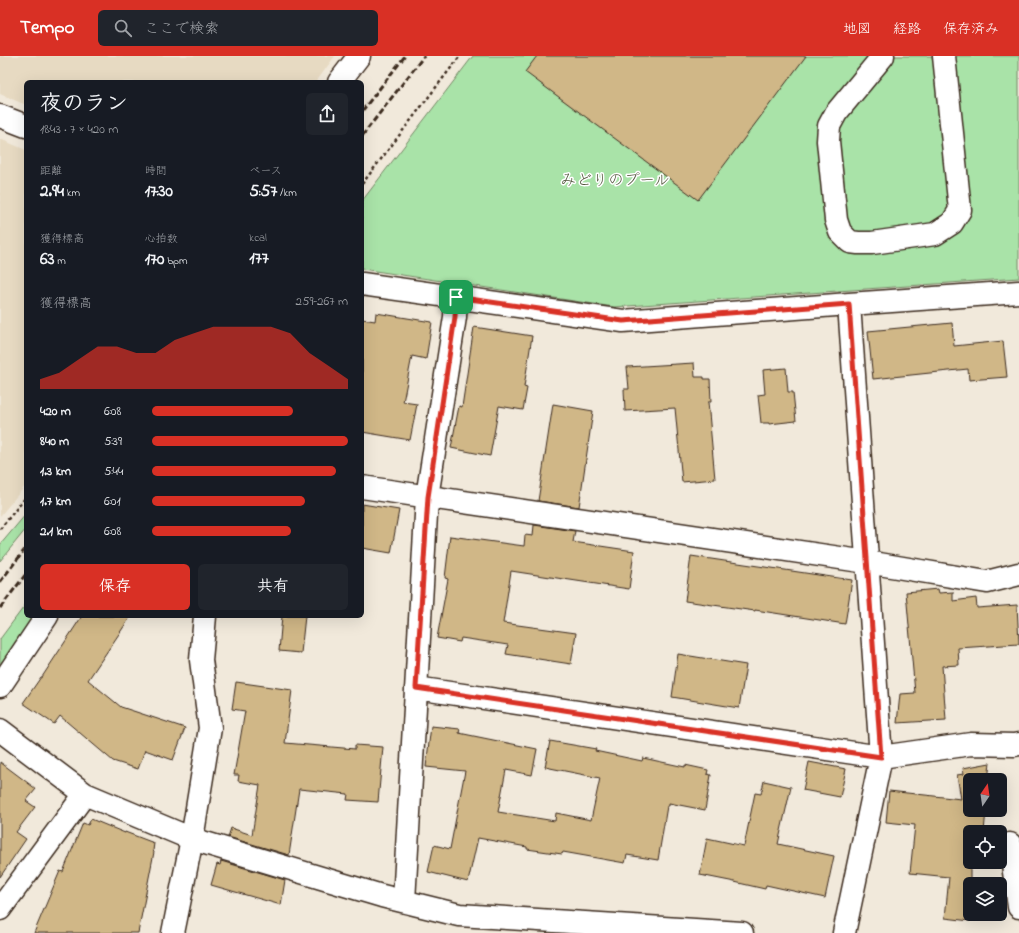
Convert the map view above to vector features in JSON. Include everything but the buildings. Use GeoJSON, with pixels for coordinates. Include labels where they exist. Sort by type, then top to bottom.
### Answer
{"type":"FeatureCollection","features":[{"type":"Feature","properties":{"kind":"street"},"geometry":{"type":"LineString","coordinates":[[341,80],[359,56]]}},
{"type":"Feature","properties":{"kind":"street"},"geometry":{"type":"LineString","coordinates":[[883,56],[836,113],[829,126],[828,141],[836,220],[840,232],[850,242],[872,243],[935,234],[952,223],[960,210],[944,56]]}},
{"type":"Feature","properties":{"kind":"street"},"geometry":{"type":"LineString","coordinates":[[0,116],[24,125]]}},
{"type":"Feature","properties":{"kind":"street"},"geometry":{"type":"LineString","coordinates":[[364,284],[623,321],[1019,292]]}},
{"type":"Feature","properties":{"kind":"street"},"geometry":{"type":"LineString","coordinates":[[404,901],[428,497],[455,317],[456,297]]}},
{"type":"Feature","properties":{"kind":"street"},"geometry":{"type":"LineString","coordinates":[[844,933],[881,757],[849,304]]}},
{"type":"Feature","properties":{"kind":"street"},"geometry":{"type":"LineString","coordinates":[[364,487],[867,562],[987,582],[1019,574]]}},
{"type":"Feature","properties":{"kind":"street"},"geometry":{"type":"LineString","coordinates":[[0,686],[46,618]]}},
{"type":"Feature","properties":{"kind":"street"},"geometry":{"type":"LineString","coordinates":[[173,933],[192,839],[210,728],[201,660],[205,618]]}},
{"type":"Feature","properties":{"kind":"street"},"geometry":{"type":"LineString","coordinates":[[416,688],[881,757],[971,744],[1019,744]]}},
{"type":"Feature","properties":{"kind":"street"},"geometry":{"type":"LineString","coordinates":[[0,730],[85,794],[192,839],[404,901],[459,915],[742,933]]}},
{"type":"Feature","properties":{"kind":"street"},"geometry":{"type":"LineString","coordinates":[[0,908],[85,794]]}},
{"type":"Feature","properties":{"kind":"street"},"geometry":{"type":"LineString","coordinates":[[1010,844],[1019,907]]}},
{"type":"Feature","properties":{"kind":"path"},"geometry":{"type":"LineString","coordinates":[[364,181],[460,56]]}},
{"type":"Feature","properties":{"kind":"path"},"geometry":{"type":"LineString","coordinates":[[0,528],[24,500]]}},
{"type":"Feature","properties":{"kind":"shaded area"},"geometry":{"type":"Polygon","coordinates":[[[0,56],[335,56],[317,80],[24,80],[24,104],[0,94],[0,56]]]}},
{"type":"Feature","properties":{"kind":"shaded area"},"geometry":{"type":"Polygon","coordinates":[[[0,139],[24,149],[24,487],[0,516],[0,139]]]}},
{"type":"Feature","properties":{"kind":"green space","name":"みどりのプール"},"geometry":{"type":"Polygon","coordinates":[[[473,56],[1019,56],[1019,278],[614,307],[364,269],[364,198],[473,56]]]}},
{"type":"Feature","properties":{"kind":"green space"},"geometry":{"type":"Polygon","coordinates":[[[24,516],[24,531],[0,561],[0,545],[24,516]]]}},
{"type":"Feature","properties":{"kind":"green space"},"geometry":{"type":"Polygon","coordinates":[[[24,607],[24,618],[34,618],[0,665],[0,639],[24,607]]]}},
{"type":"Feature","properties":{"kind":"railway"},"geometry":{"type":"LineString","coordinates":[[364,108],[405,56]]}},
{"type":"Feature","properties":{"kind":"railway"},"geometry":{"type":"LineString","coordinates":[[364,133],[424,56]]}},
{"type":"Feature","properties":{"kind":"railway"},"geometry":{"type":"LineString","coordinates":[[0,582],[24,551]]}},
{"type":"Feature","properties":{"kind":"railway"},"geometry":{"type":"LineString","coordinates":[[0,608],[24,577]]}},
{"type":"Feature","properties":{"kind":"route"},"geometry":{"type":"LineString","coordinates":[[456,297],[623,321],[849,304],[881,757],[416,688],[428,497],[455,317],[456,297]]}}]}
